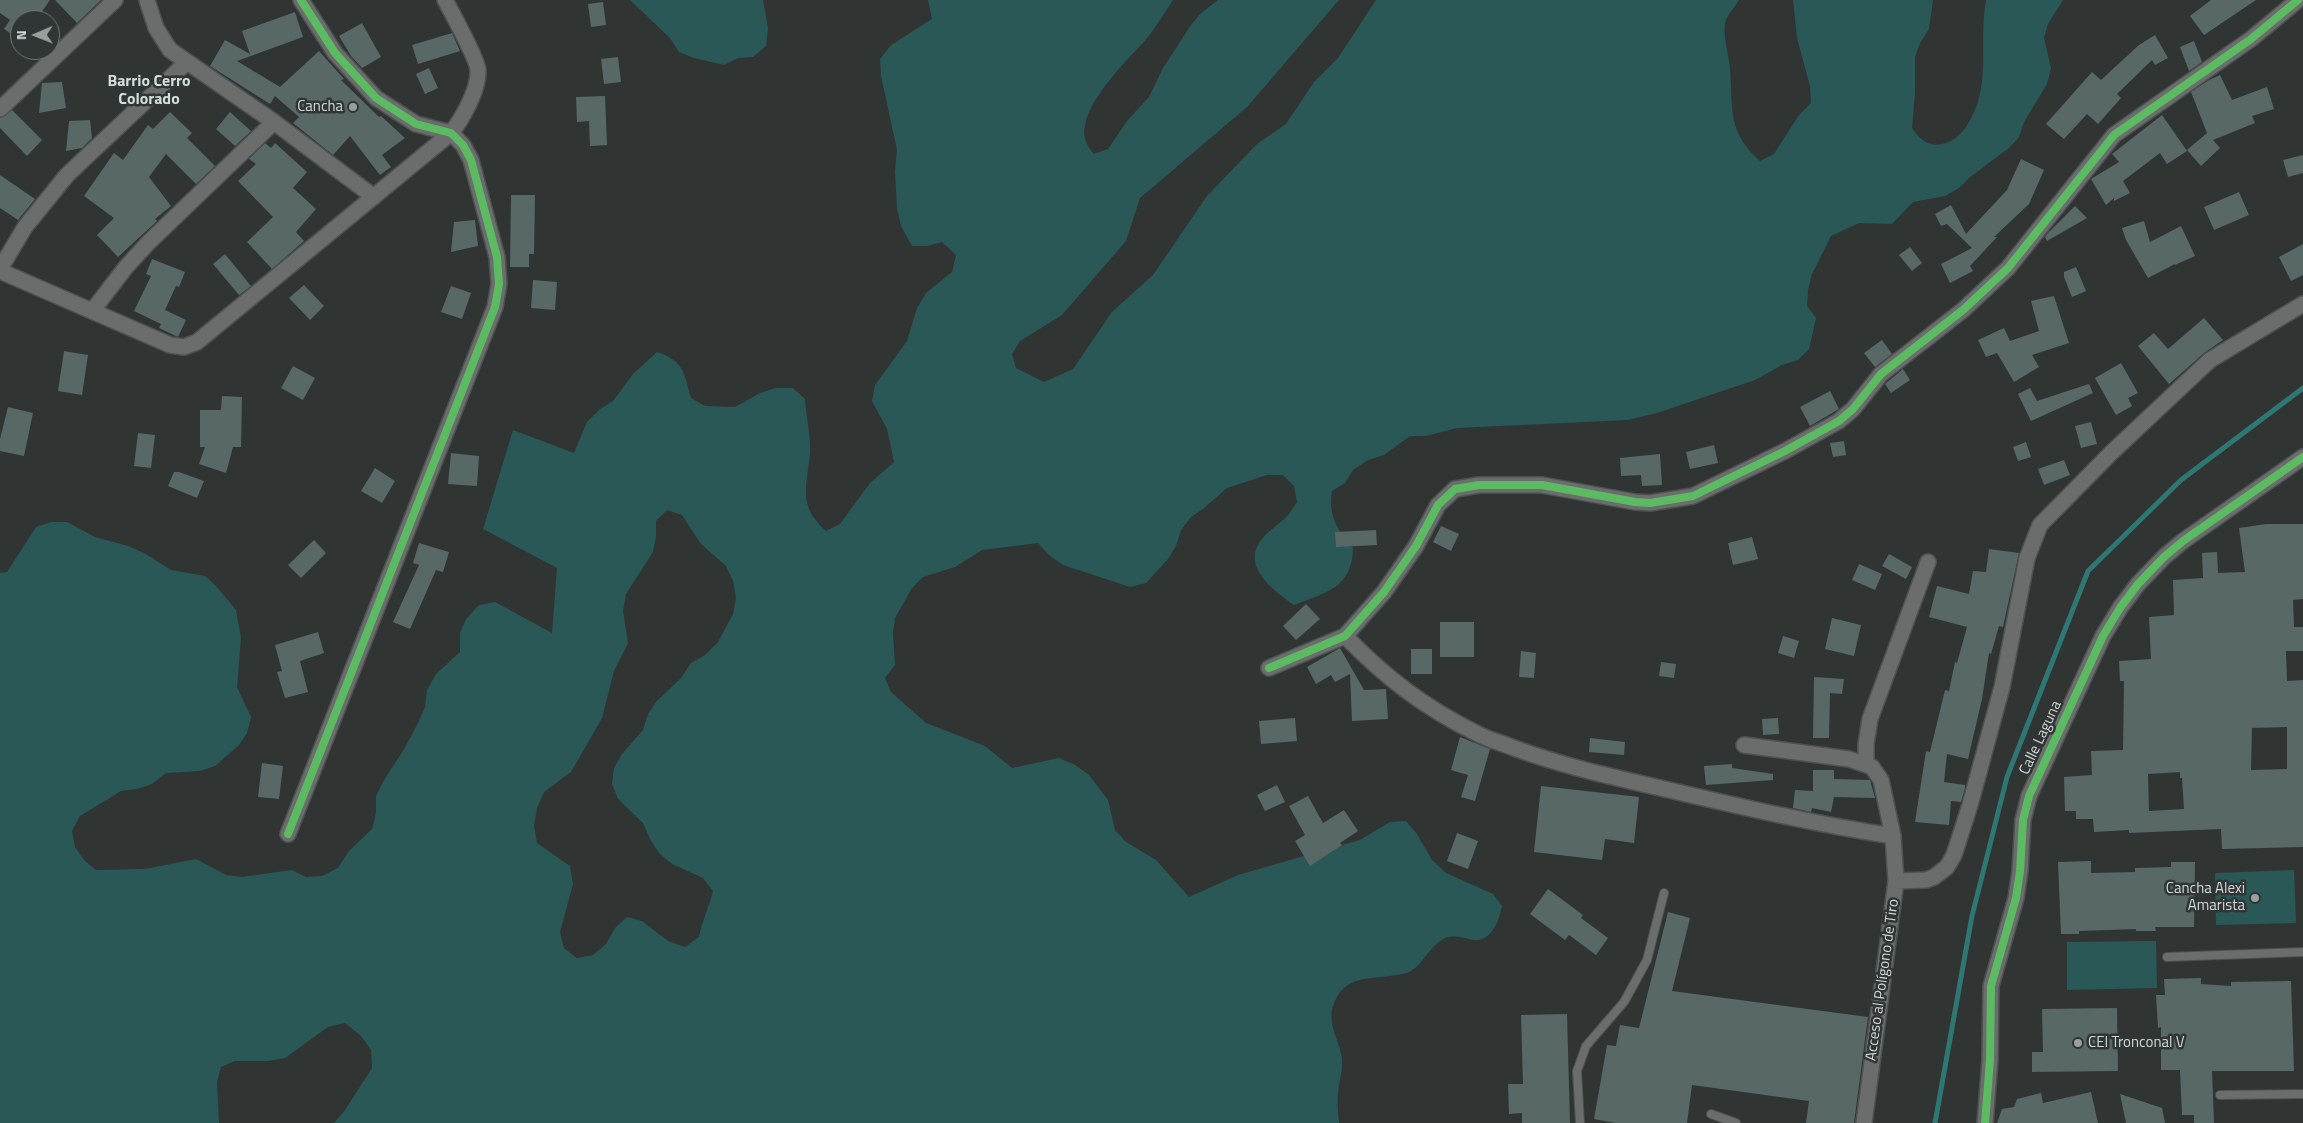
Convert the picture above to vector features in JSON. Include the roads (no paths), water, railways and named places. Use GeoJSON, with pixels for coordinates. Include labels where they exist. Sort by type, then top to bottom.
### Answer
{"type":"FeatureCollection","features":[{"type":"Feature","properties":{"kind":"street"},"geometry":{"type":"LineString","coordinates":[[0,109],[115,0]]}},
{"type":"Feature","properties":{"kind":"street"},"geometry":{"type":"LineString","coordinates":[[147,0],[156,28],[170,50],[274,122],[374,197]]}},
{"type":"Feature","properties":{"kind":"street"},"geometry":{"type":"LineString","coordinates":[[288,834],[495,307],[499,284],[497,256],[471,160],[463,145],[451,133],[416,124],[376,98],[335,53],[301,0]]}},
{"type":"Feature","properties":{"kind":"street"},"geometry":{"type":"LineString","coordinates":[[187,62],[67,176],[25,227],[0,270],[170,345],[184,347],[197,342],[374,197],[451,133],[462,119],[472,99],[478,69],[445,0]]}},
{"type":"Feature","properties":{"kind":"street"},"geometry":{"type":"LineString","coordinates":[[1269,668],[1345,636],[1384,592],[1416,546],[1438,505],[1455,489],[1479,485],[1542,485],[1635,502],[1680,499],[1693,496],[1839,421],[1853,409],[1881,374],[1962,310],[2008,268],[2114,135],[2251,39],[2298,0]]}},
{"type":"Feature","properties":{"kind":"street"},"geometry":{"type":"LineString","coordinates":[[93,310],[126,267],[148,243],[274,122]]}},
{"type":"Feature","properties":{"kind":"street"},"geometry":{"type":"LineString","coordinates":[[1896,881],[1926,880],[1934,877],[1947,867],[1954,855],[1970,805],[2002,687],[2027,558],[2040,525],[2111,453],[2210,360],[2303,304]]}},
{"type":"Feature","properties":{"kind":"street","name":"Calle Laguna"},"geometry":{"type":"LineString","coordinates":[[1985,1123],[1990,1060],[1991,986],[2016,898],[2020,871],[2022,820],[2029,796],[2103,636],[2120,608],[2138,584],[2164,557],[2303,457]]}},
{"type":"Feature","properties":{"kind":"street"},"geometry":{"type":"LineString","coordinates":[[1744,745],[1830,756],[1866,764],[1866,744],[1870,719],[1928,562]]}},
{"type":"Feature","properties":{"kind":"street"},"geometry":{"type":"LineString","coordinates":[[1345,636],[1389,678],[1421,702],[1479,735],[1587,771],[1795,818],[1893,836]]}},
{"type":"Feature","properties":{"kind":"street","name":"Acceso al Polígono de Tiro"},"geometry":{"type":"LineString","coordinates":[[1864,1123],[1896,881],[1893,836],[1879,775],[1872,767],[1866,764]]}},
{"type":"Feature","properties":{"kind":"lane"},"geometry":{"type":"LineString","coordinates":[[1580,1123],[1577,1071],[1586,1046],[1624,1002],[1647,960],[1664,893]]}},
{"type":"Feature","properties":{"kind":"lane"},"geometry":{"type":"LineString","coordinates":[[2167,957],[2303,952]]}},
{"type":"Feature","properties":{"kind":"lane"},"geometry":{"type":"LineString","coordinates":[[2220,1095],[2303,1094]]}},
{"type":"Feature","properties":{"kind":"lane"},"geometry":{"type":"LineString","coordinates":[[1711,1114],[1736,1123]]}},
{"type":"Feature","properties":{"kind":"waterway"},"geometry":{"type":"LineString","coordinates":[[1935,1123],[1972,916],[2007,777],[2088,571],[2181,480],[2303,388]]}},
{"type":"Feature","properties":{"kind":"place","name":"Cancha"},"geometry":{"type":"Point","coordinates":[353,107]}},
{"type":"Feature","properties":{"kind":"place","name":"Cancha Alexi Amarista"},"geometry":{"type":"Point","coordinates":[2255,898]}},
{"type":"Feature","properties":{"kind":"place","name":"CEI Tronconal V"},"geometry":{"type":"Point","coordinates":[2078,1043]}},
{"type":"Feature","properties":{"kind":"district","name":"Barrio Cerro Colorado"},"geometry":{"type":"Point","coordinates":[149,91]}}]}
